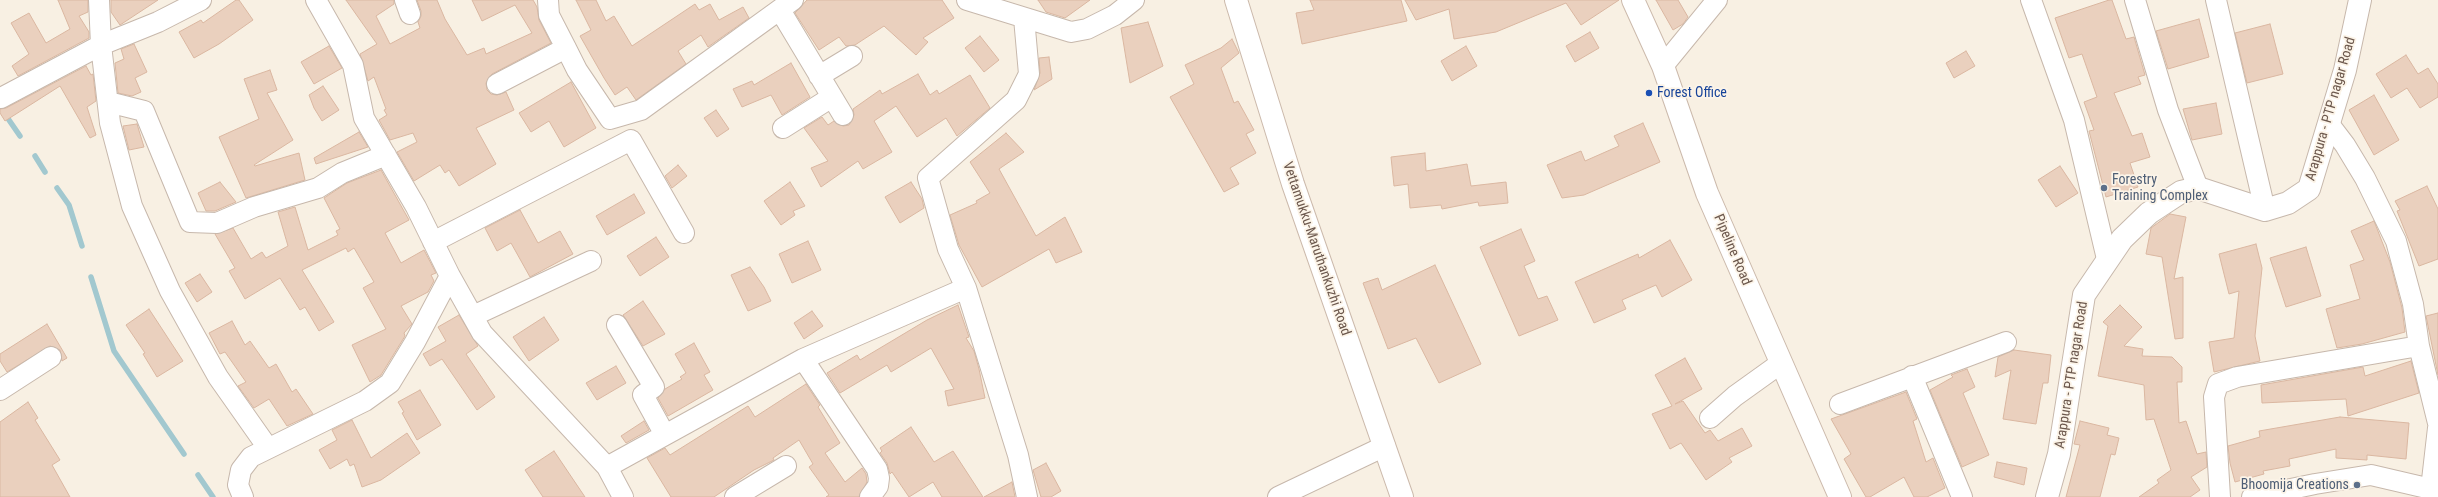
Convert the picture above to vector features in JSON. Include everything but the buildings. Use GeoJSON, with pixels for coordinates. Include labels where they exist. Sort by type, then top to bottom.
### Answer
{"type":"FeatureCollection","features":[{"type":"Feature","properties":{"kind":"main road","name":"Vettamukku-Maruthankuzhi Road"},"geometry":{"type":"LineString","coordinates":[[1236,0],[1292,184],[1402,497]]}},
{"type":"Feature","properties":{"kind":"main road","name":"Pipeline Road"},"geometry":{"type":"LineString","coordinates":[[1634,0],[1663,66],[1707,192],[1840,497]]}},
{"type":"Feature","properties":{"kind":"main road","name":"Arappura - PTP nagar Road"},"geometry":{"type":"LineString","coordinates":[[2265,210],[2288,203],[2309,189],[2345,70],[2360,0]]}},
{"type":"Feature","properties":{"kind":"main road","name":"Arappura - PTP nagar Road"},"geometry":{"type":"LineString","coordinates":[[2047,497],[2059,454],[2084,295],[2122,239],[2149,213],[2181,192],[2198,188]]}},
{"type":"Feature","properties":{"kind":"main road"},"geometry":{"type":"LineString","coordinates":[[2198,188],[2265,210]]}},
{"type":"Feature","properties":{"kind":"street"},"geometry":{"type":"LineString","coordinates":[[99,0],[101,45],[110,123],[132,206],[170,291],[218,377],[268,448]]}},
{"type":"Feature","properties":{"kind":"street"},"geometry":{"type":"LineString","coordinates":[[1,98],[101,45],[158,22],[201,0]]}},
{"type":"Feature","properties":{"kind":"street"},"geometry":{"type":"LineString","coordinates":[[316,0],[353,65],[364,118],[386,155],[450,276],[482,332],[607,467],[623,497]]}},
{"type":"Feature","properties":{"kind":"street"},"geometry":{"type":"LineString","coordinates":[[548,0],[549,15],[577,70],[610,119],[641,110],[787,5],[819,76],[843,115]]}},
{"type":"Feature","properties":{"kind":"street"},"geometry":{"type":"LineString","coordinates":[[967,0],[1071,32],[1087,29],[1115,15],[1134,0]]}},
{"type":"Feature","properties":{"kind":"street"},"geometry":{"type":"LineString","coordinates":[[1663,66],[1717,0]]}},
{"type":"Feature","properties":{"kind":"street"},"geometry":{"type":"LineString","coordinates":[[2031,0],[2074,120],[2107,259]]}},
{"type":"Feature","properties":{"kind":"street"},"geometry":{"type":"LineString","coordinates":[[2135,0],[2168,110],[2198,188]]}},
{"type":"Feature","properties":{"kind":"street"},"geometry":{"type":"LineString","coordinates":[[2216,0],[2265,210]]}},
{"type":"Feature","properties":{"kind":"street"},"geometry":{"type":"LineString","coordinates":[[1024,18],[1029,74],[1016,100],[928,178],[948,249],[966,288],[1018,455],[1027,497]]}},
{"type":"Feature","properties":{"kind":"street"},"geometry":{"type":"LineString","coordinates":[[497,84],[566,48]]}},
{"type":"Feature","properties":{"kind":"street"},"geometry":{"type":"LineString","coordinates":[[819,76],[852,56]]}},
{"type":"Feature","properties":{"kind":"street"},"geometry":{"type":"LineString","coordinates":[[783,128],[832,97]]}},
{"type":"Feature","properties":{"kind":"street"},"geometry":{"type":"LineString","coordinates":[[108,102],[144,111],[190,222],[217,223],[254,207],[318,188],[342,173],[386,155]]}},
{"type":"Feature","properties":{"kind":"street"},"geometry":{"type":"LineString","coordinates":[[2329,124],[2345,145],[2365,178],[2396,241],[2413,304],[2419,346],[2438,423]]}},
{"type":"Feature","properties":{"kind":"street"},"geometry":{"type":"LineString","coordinates":[[433,242],[631,140],[684,233]]}},
{"type":"Feature","properties":{"kind":"street"},"geometry":{"type":"LineString","coordinates":[[473,316],[591,261]]}},
{"type":"Feature","properties":{"kind":"street"},"geometry":{"type":"LineString","coordinates":[[243,497],[238,485],[241,470],[251,456],[365,401],[390,383],[415,342],[450,276]]}},
{"type":"Feature","properties":{"kind":"street"},"geometry":{"type":"LineString","coordinates":[[607,467],[803,359],[966,288]]}},
{"type":"Feature","properties":{"kind":"street"},"geometry":{"type":"LineString","coordinates":[[617,325],[654,387],[644,395],[665,435]]}},
{"type":"Feature","properties":{"kind":"street"},"geometry":{"type":"LineString","coordinates":[[1840,404],[2006,342]]}},
{"type":"Feature","properties":{"kind":"street"},"geometry":{"type":"LineString","coordinates":[[2220,497],[2214,397],[2218,384],[2237,377],[2419,346]]}},
{"type":"Feature","properties":{"kind":"street"},"geometry":{"type":"LineString","coordinates":[[0,390],[51,357]]}},
{"type":"Feature","properties":{"kind":"street"},"geometry":{"type":"LineString","coordinates":[[803,359],[877,469],[879,478],[878,486],[870,497]]}},
{"type":"Feature","properties":{"kind":"street"},"geometry":{"type":"LineString","coordinates":[[1710,418],[1735,396],[1781,363]]}},
{"type":"Feature","properties":{"kind":"street"},"geometry":{"type":"LineString","coordinates":[[1912,376],[1962,497]]}},
{"type":"Feature","properties":{"kind":"street"},"geometry":{"type":"LineString","coordinates":[[2252,497],[2314,484],[2371,475],[2434,492],[2438,428]]}},
{"type":"Feature","properties":{"kind":"street"},"geometry":{"type":"LineString","coordinates":[[1278,497],[1385,446]]}},
{"type":"Feature","properties":{"kind":"street"},"geometry":{"type":"LineString","coordinates":[[735,497],[786,466]]}},
{"type":"Feature","properties":{"kind":"waterway"},"geometry":{"type":"LineString","coordinates":[[0,107],[20,136]]}},
{"type":"Feature","properties":{"kind":"waterway"},"geometry":{"type":"LineString","coordinates":[[35,156],[45,172]]}},
{"type":"Feature","properties":{"kind":"waterway"},"geometry":{"type":"LineString","coordinates":[[57,188],[69,205],[82,246]]}},
{"type":"Feature","properties":{"kind":"waterway"},"geometry":{"type":"LineString","coordinates":[[91,277],[114,351],[184,454]]}},
{"type":"Feature","properties":{"kind":"waterway"},"geometry":{"type":"LineString","coordinates":[[198,475],[213,497]]}},
{"type":"Feature","properties":{"kind":"place","name":"Forest Office"},"geometry":{"type":"Point","coordinates":[1649,93]}},
{"type":"Feature","properties":{"kind":"place","name":"Forestry Training Complex"},"geometry":{"type":"Point","coordinates":[2104,188]}},
{"type":"Feature","properties":{"kind":"place","name":"Bhoomija Creations"},"geometry":{"type":"Point","coordinates":[2357,485]}}]}
